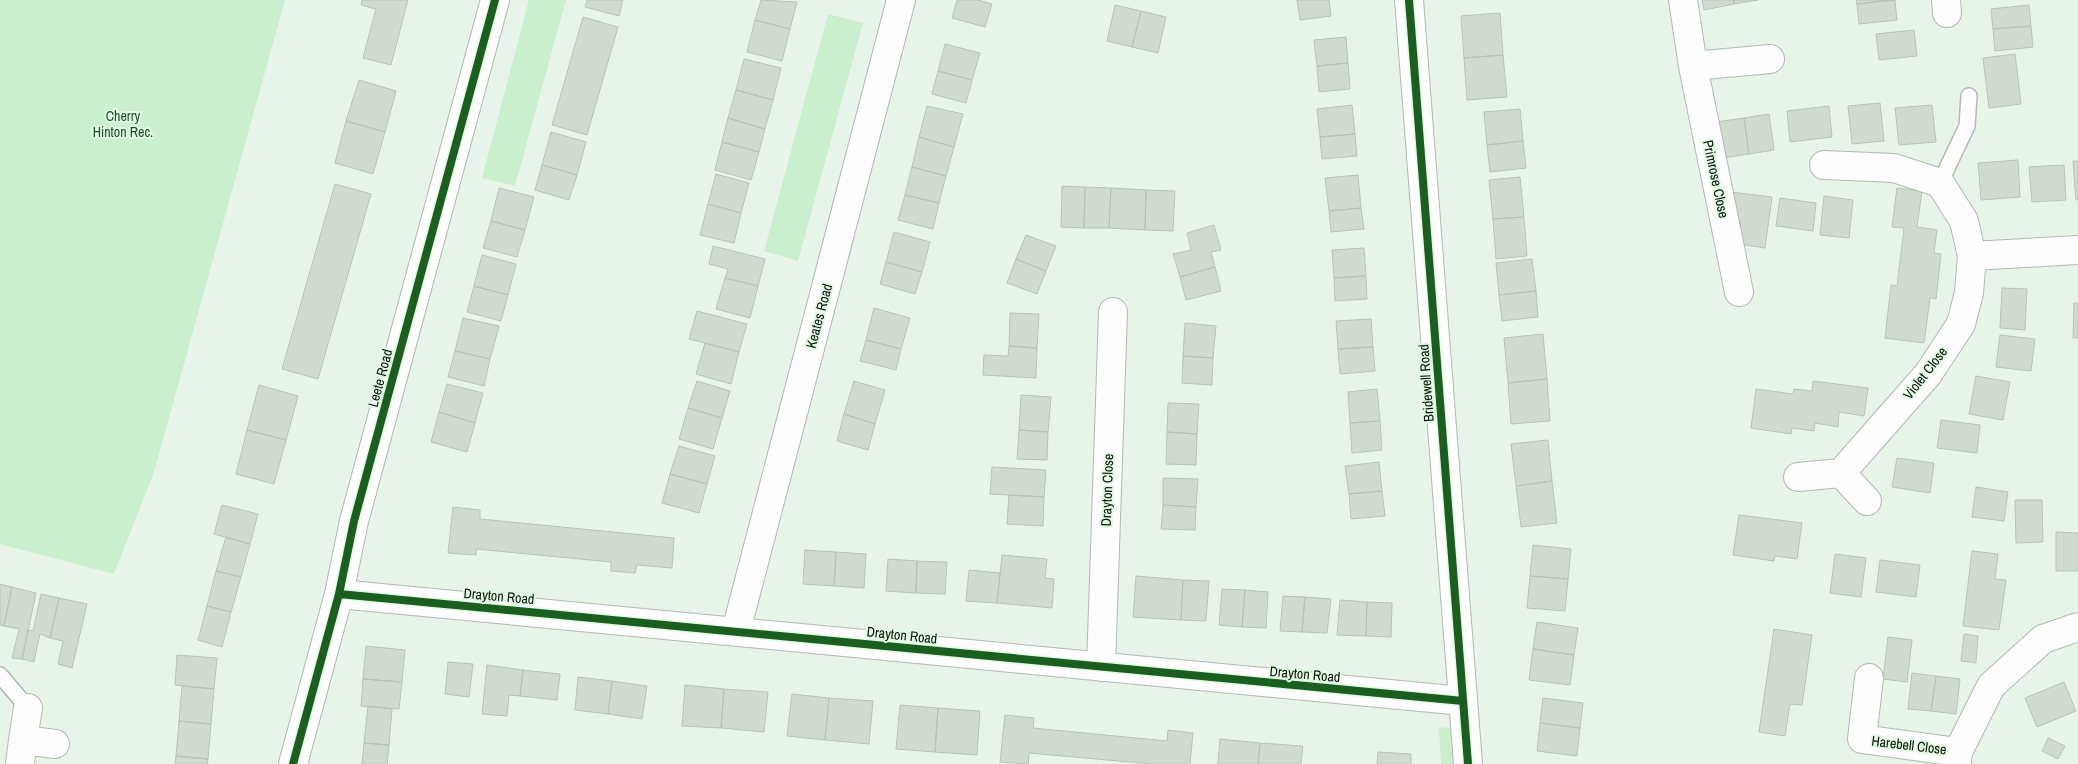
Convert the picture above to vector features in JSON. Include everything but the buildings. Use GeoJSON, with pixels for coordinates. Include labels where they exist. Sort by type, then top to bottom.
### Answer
{"type":"FeatureCollection","features":[{"type":"Feature","properties":{"kind":"street","name":"Leete Road"},"geometry":{"type":"LineString","coordinates":[[293,764],[339,594],[354,521],[495,0]]}},
{"type":"Feature","properties":{"kind":"street","name":"Keates Road"},"geometry":{"type":"LineString","coordinates":[[736,631],[901,0]]}},
{"type":"Feature","properties":{"kind":"street","name":"Bridewell Road"},"geometry":{"type":"LineString","coordinates":[[1409,0],[1468,764]]}},
{"type":"Feature","properties":{"kind":"street","name":"Primrose Close"},"geometry":{"type":"LineString","coordinates":[[1683,0],[1693,66],[1739,292]]}},
{"type":"Feature","properties":{"kind":"street"},"geometry":{"type":"LineString","coordinates":[[1693,66],[1770,59]]}},
{"type":"Feature","properties":{"kind":"street"},"geometry":{"type":"LineString","coordinates":[[1824,164],[1894,168],[1940,183]]}},
{"type":"Feature","properties":{"kind":"street","name":"Violet Close"},"geometry":{"type":"LineString","coordinates":[[1841,473],[1928,374],[1961,324],[1969,292],[1972,256],[1964,221],[1940,183]]}},
{"type":"Feature","properties":{"kind":"street"},"geometry":{"type":"LineString","coordinates":[[1972,256],[2078,250]]}},
{"type":"Feature","properties":{"kind":"street","name":"Drayton Close"},"geometry":{"type":"LineString","coordinates":[[1101,667],[1113,312]]}},
{"type":"Feature","properties":{"kind":"street"},"geometry":{"type":"LineString","coordinates":[[1798,477],[1841,473],[1867,501]]}},
{"type":"Feature","properties":{"kind":"street","name":"Drayton Road"},"geometry":{"type":"LineString","coordinates":[[339,594],[1463,701]]}},
{"type":"Feature","properties":{"kind":"street","name":"Harebell Close"},"geometry":{"type":"LineString","coordinates":[[1869,678],[1862,739],[1958,758],[1991,686],[2043,639],[2078,627]]}},
{"type":"Feature","properties":{"kind":"street"},"geometry":{"type":"LineString","coordinates":[[28,708],[22,752],[55,744]]}},
{"type":"Feature","properties":{"kind":"lane"},"geometry":{"type":"LineString","coordinates":[[1940,183],[1967,126],[1970,96]]}},
{"type":"Feature","properties":{"kind":"lane"},"geometry":{"type":"LineString","coordinates":[[0,675],[28,708]]}},
{"type":"Feature","properties":{"kind":"green space","name":"Cherry Hinton Rec."},"geometry":{"type":"Polygon","coordinates":[[[0,0],[285,0],[154,472],[114,574],[0,544],[0,0]]]}},
{"type":"Feature","properties":{"kind":"green space"},"geometry":{"type":"Polygon","coordinates":[[[529,0],[566,0],[515,186],[482,178],[529,0]]]}},
{"type":"Feature","properties":{"kind":"green space"},"geometry":{"type":"Polygon","coordinates":[[[828,14],[863,23],[798,261],[764,251],[828,14]]]}},
{"type":"Feature","properties":{"kind":"green space"},"geometry":{"type":"Polygon","coordinates":[[[1451,727],[1457,748],[1457,764],[1441,764],[1439,728],[1451,727]]]}},
{"type":"Feature","properties":{"kind":"cycle path"},"geometry":{"type":"LineString","coordinates":[[293,764],[339,594],[354,521],[495,0]]}},
{"type":"Feature","properties":{"kind":"cycle path"},"geometry":{"type":"LineString","coordinates":[[1409,0],[1468,764]]}},
{"type":"Feature","properties":{"kind":"cycle path"},"geometry":{"type":"LineString","coordinates":[[339,594],[1463,701]]}}]}
